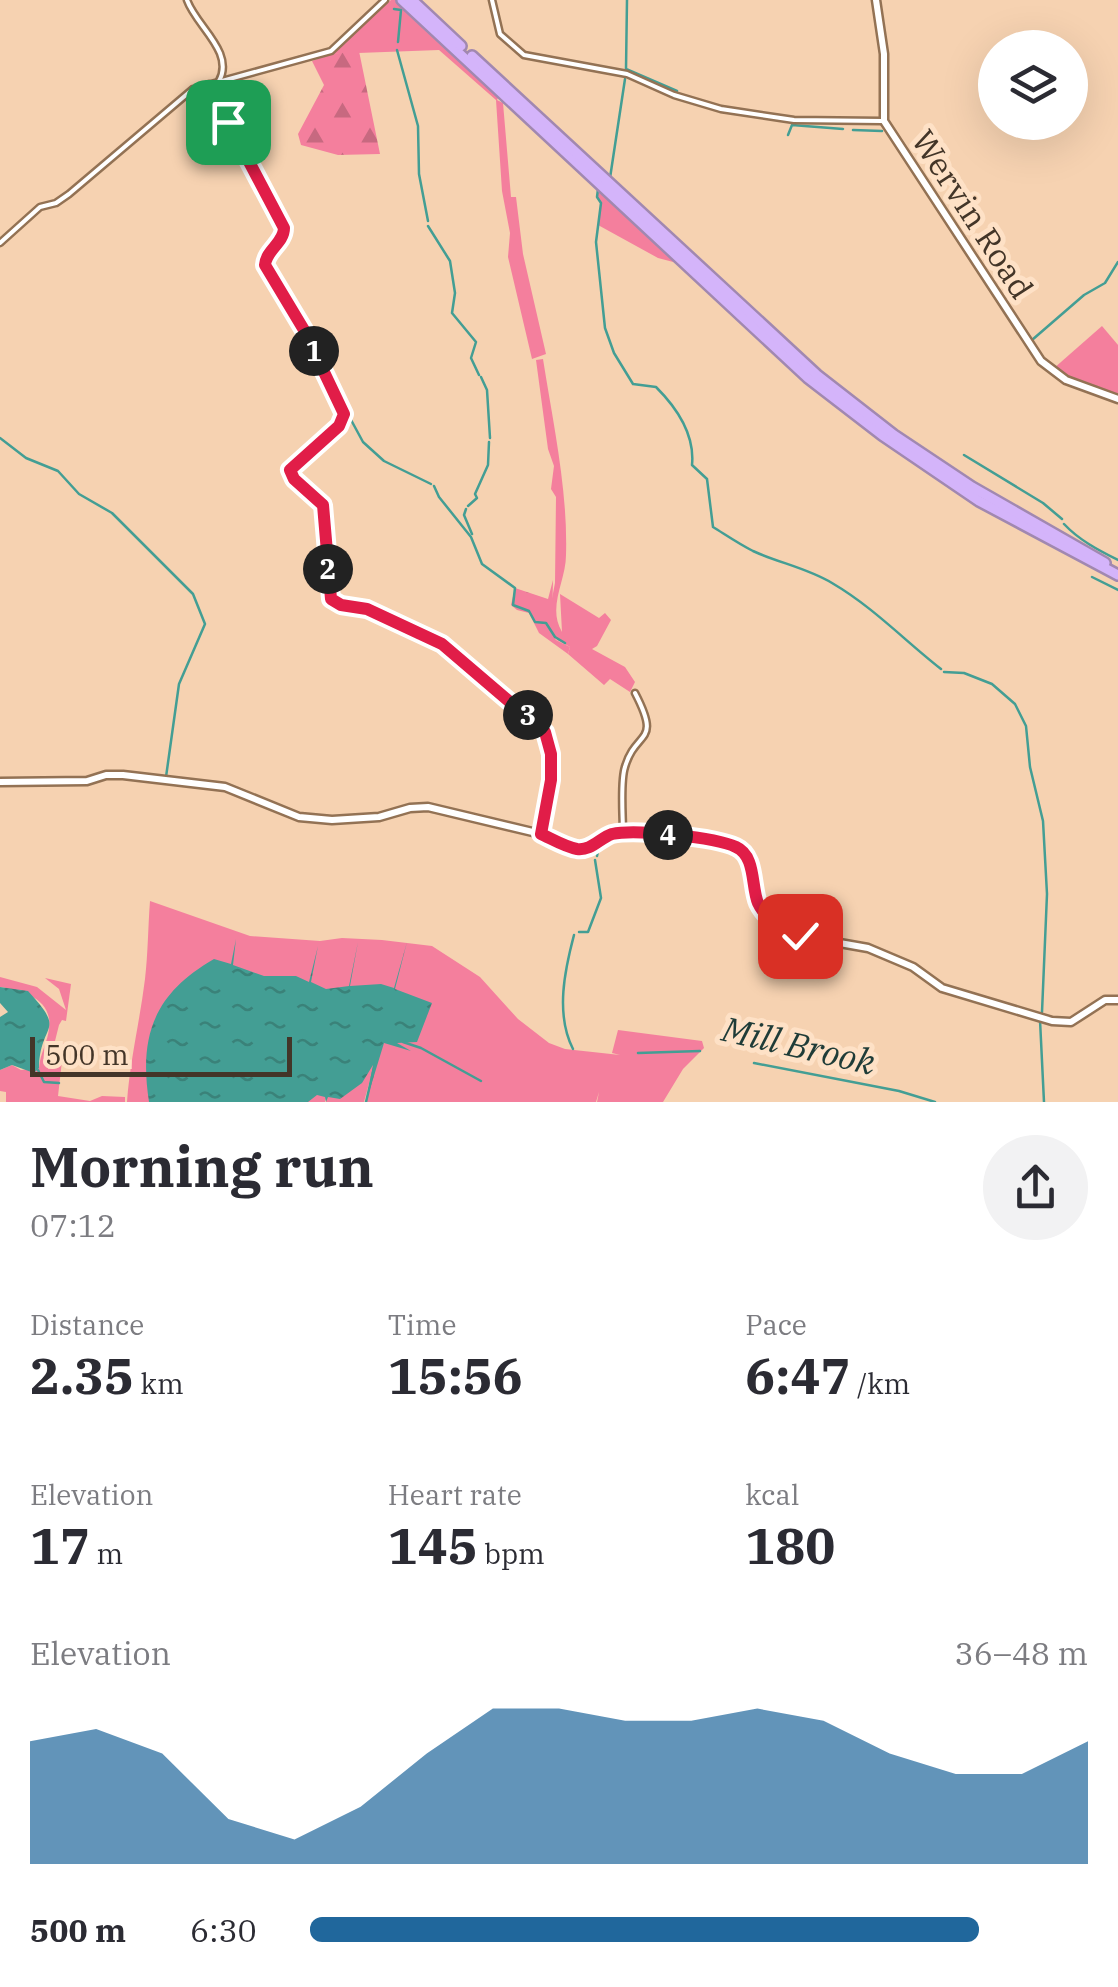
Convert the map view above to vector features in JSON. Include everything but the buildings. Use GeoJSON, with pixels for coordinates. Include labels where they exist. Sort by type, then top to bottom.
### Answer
{"type":"FeatureCollection","features":[{"type":"Feature","properties":{"kind":"highway"},"geometry":{"type":"LineString","coordinates":[[402,0],[808,378],[882,436],[979,501],[1118,572]]}},
{"type":"Feature","properties":{"kind":"highway"},"geometry":{"type":"LineString","coordinates":[[412,0],[760,326],[830,386],[972,487],[1118,572]]}},
{"type":"Feature","properties":{"kind":"street"},"geometry":{"type":"LineString","coordinates":[[187,0],[196,20],[220,50],[224,70],[220,81]]}},
{"type":"Feature","properties":{"kind":"street"},"geometry":{"type":"LineString","coordinates":[[492,0],[500,34],[524,55],[540,60],[628,74],[721,110],[794,120],[884,121]]}},
{"type":"Feature","properties":{"kind":"street","name":"Wervin Road"},"geometry":{"type":"LineString","coordinates":[[876,0],[884,54],[884,121],[1040,361],[1066,380],[1118,399]]}},
{"type":"Feature","properties":{"kind":"street"},"geometry":{"type":"LineString","coordinates":[[0,243],[40,207],[69,194],[193,89],[331,50],[384,2]]}},
{"type":"Feature","properties":{"kind":"street"},"geometry":{"type":"LineString","coordinates":[[209,84],[284,228],[265,265],[304,330],[344,414],[339,426],[290,470],[294,479],[323,505],[331,599],[341,605],[367,609],[442,644],[545,732],[551,754],[551,780],[541,834]]}},
{"type":"Feature","properties":{"kind":"street"},"geometry":{"type":"LineString","coordinates":[[623,833],[624,766],[648,728],[635,693]]}},
{"type":"Feature","properties":{"kind":"street"},"geometry":{"type":"LineString","coordinates":[[0,782],[87,781],[123,774],[145,780],[226,787],[299,818],[332,820],[379,817],[428,806],[541,834],[583,849],[611,834],[690,837],[736,847],[748,860],[760,907],[776,924],[810,940],[868,948],[914,967],[942,988],[1065,1023],[1076,1021],[1105,1000],[1118,1000]]}},
{"type":"Feature","properties":{"kind":"green space"},"geometry":{"type":"Polygon","coordinates":[[[391,0],[396,0],[503,103],[511,197],[516,197],[523,254],[546,354],[532,359],[508,257],[510,233],[502,191],[496,100],[439,50],[331,54],[391,0]]]}},
{"type":"Feature","properties":{"kind":"green space"},"geometry":{"type":"Polygon","coordinates":[[[359,51],[380,154],[338,155],[301,145],[298,134],[324,85],[312,61],[359,51]]]}},
{"type":"Feature","properties":{"kind":"green space"},"geometry":{"type":"Polygon","coordinates":[[[598,189],[677,263],[658,258],[598,225],[598,189]]]}},
{"type":"Feature","properties":{"kind":"green space"},"geometry":{"type":"Polygon","coordinates":[[[1102,326],[1118,345],[1118,397],[1053,369],[1102,326]]]}},
{"type":"Feature","properties":{"kind":"green space"},"geometry":{"type":"Polygon","coordinates":[[[543,359],[565,506],[566,555],[557,604],[558,623],[562,632],[560,594],[599,618],[605,613],[611,620],[592,649],[625,667],[635,682],[630,692],[610,679],[604,685],[568,654],[570,647],[557,640],[547,624],[555,583],[556,497],[551,489],[554,466],[548,449],[536,360],[543,359]]]}},
{"type":"Feature","properties":{"kind":"green space"},"geometry":{"type":"Polygon","coordinates":[[[553,580],[552,623],[548,624],[556,640],[570,647],[568,654],[539,633],[529,613],[511,605],[515,588],[548,599],[553,580]]]}},
{"type":"Feature","properties":{"kind":"green space"},"geometry":{"type":"Polygon","coordinates":[[[150,901],[250,936],[382,940],[432,946],[480,977],[518,1019],[549,1043],[565,1049],[620,1055],[612,1053],[618,1030],[702,1041],[704,1048],[683,1069],[663,1102],[597,1102],[599,1092],[596,1102],[366,1102],[373,1069],[364,1102],[326,1102],[326,1097],[325,1102],[127,1102],[145,979],[150,901]]]}},
{"type":"Feature","properties":{"kind":"green space"},"geometry":{"type":"Polygon","coordinates":[[[0,977],[37,987],[66,1010],[59,989],[45,978],[71,984],[66,1021],[59,1025],[48,1069],[57,1068],[60,1046],[64,1043],[58,1096],[90,1101],[102,1096],[125,1097],[125,1102],[6,1102],[6,1092],[0,1091],[0,1070],[12,1065],[21,1070],[39,1068],[49,1018],[34,998],[0,987],[0,977]]]}},
{"type":"Feature","properties":{"kind":"water"},"geometry":{"type":"Polygon","coordinates":[[[236,939],[233,965],[264,976],[296,976],[309,982],[318,946],[311,982],[326,989],[349,986],[358,942],[350,986],[381,984],[394,988],[407,942],[395,989],[432,1003],[417,1042],[397,1043],[411,1051],[384,1043],[366,1102],[373,1065],[362,1083],[340,1099],[328,1097],[326,1102],[325,1097],[317,1095],[308,1102],[149,1102],[149,1037],[164,1002],[193,973],[214,959],[231,964],[236,939]]]}},
{"type":"Feature","properties":{"kind":"water"},"geometry":{"type":"Polygon","coordinates":[[[0,987],[28,991],[47,1015],[49,1028],[39,1068],[34,1073],[12,1065],[0,1070],[0,1017],[8,1012],[0,1003],[0,987]]]}},
{"type":"Feature","properties":{"kind":"waterway"},"geometry":{"type":"LineString","coordinates":[[627,0],[626,69],[677,91]]}},
{"type":"Feature","properties":{"kind":"waterway"},"geometry":{"type":"LineString","coordinates":[[394,9],[401,10],[398,42]]}},
{"type":"Feature","properties":{"kind":"waterway"},"geometry":{"type":"LineString","coordinates":[[397,50],[418,126],[419,174],[428,221]]}},
{"type":"Feature","properties":{"kind":"waterway"},"geometry":{"type":"LineString","coordinates":[[610,178],[625,79]]}},
{"type":"Feature","properties":{"kind":"waterway"},"geometry":{"type":"LineString","coordinates":[[788,135],[792,125],[843,129]]}},
{"type":"Feature","properties":{"kind":"waterway"},"geometry":{"type":"LineString","coordinates":[[853,130],[882,131]]}},
{"type":"Feature","properties":{"kind":"waterway"},"geometry":{"type":"LineString","coordinates":[[598,189],[601,203],[596,242],[605,328],[614,353],[633,384],[656,387],[683,423],[691,443],[692,465],[707,479],[713,527],[753,551],[813,573],[847,592],[941,669]]}},
{"type":"Feature","properties":{"kind":"waterway"},"geometry":{"type":"LineString","coordinates":[[428,226],[450,261],[455,293],[452,313],[476,342],[471,358],[479,375]]}},
{"type":"Feature","properties":{"kind":"waterway"},"geometry":{"type":"LineString","coordinates":[[1032,340],[1084,295],[1105,283],[1118,262]]}},
{"type":"Feature","properties":{"kind":"waterway"},"geometry":{"type":"LineString","coordinates":[[481,377],[487,390],[490,438]]}},
{"type":"Feature","properties":{"kind":"waterway"},"geometry":{"type":"LineString","coordinates":[[350,418],[363,442],[384,461],[431,484]]}},
{"type":"Feature","properties":{"kind":"waterway"},"geometry":{"type":"LineString","coordinates":[[0,438],[26,458],[58,471],[79,494],[112,513],[193,594],[205,624],[179,684],[166,777]]}},
{"type":"Feature","properties":{"kind":"waterway"},"geometry":{"type":"LineString","coordinates":[[468,506],[477,498],[475,494],[488,465],[489,442]]}},
{"type":"Feature","properties":{"kind":"waterway"},"geometry":{"type":"LineString","coordinates":[[964,455],[1043,503],[1062,519]]}},
{"type":"Feature","properties":{"kind":"waterway"},"geometry":{"type":"LineString","coordinates":[[434,486],[471,537],[482,564],[515,588],[513,605],[529,611],[535,622],[546,623],[555,637],[565,643]]}},
{"type":"Feature","properties":{"kind":"waterway"},"geometry":{"type":"LineString","coordinates":[[466,509],[464,515],[472,534]]}},
{"type":"Feature","properties":{"kind":"waterway"},"geometry":{"type":"LineString","coordinates":[[1064,524],[1082,540],[1118,560]]}},
{"type":"Feature","properties":{"kind":"waterway"},"geometry":{"type":"LineString","coordinates":[[1092,577],[1118,590]]}},
{"type":"Feature","properties":{"kind":"waterway"},"geometry":{"type":"LineString","coordinates":[[944,672],[964,673],[992,684],[1015,704],[1026,726],[1030,767],[1043,821],[1047,894],[1042,1012]]}},
{"type":"Feature","properties":{"kind":"waterway"},"geometry":{"type":"LineString","coordinates":[[597,856],[599,846]]}},
{"type":"Feature","properties":{"kind":"waterway"},"geometry":{"type":"LineString","coordinates":[[579,932],[588,932],[601,898],[595,860]]}},
{"type":"Feature","properties":{"kind":"waterway"},"geometry":{"type":"LineString","coordinates":[[573,1049],[563,1007],[574,935]]}},
{"type":"Feature","properties":{"kind":"waterway"},"geometry":{"type":"LineString","coordinates":[[1040,1020],[1044,1102]]}},
{"type":"Feature","properties":{"kind":"waterway"},"geometry":{"type":"LineString","coordinates":[[403,1042],[481,1081]]}},
{"type":"Feature","properties":{"kind":"waterway","name":"Mill Brook"},"geometry":{"type":"LineString","coordinates":[[638,1053],[700,1051]]}},
{"type":"Feature","properties":{"kind":"waterway","name":"Mill Brook"},"geometry":{"type":"LineString","coordinates":[[754,1063],[899,1091],[935,1102]]}},
{"type":"Feature","properties":{"kind":"waterway"},"geometry":{"type":"LineString","coordinates":[[366,1102],[374,1068]]}},
{"type":"Feature","properties":{"kind":"waterway"},"geometry":{"type":"LineString","coordinates":[[38,1070],[44,1082],[59,1083]]}},
{"type":"Feature","properties":{"kind":"route"},"geometry":{"type":"LineString","coordinates":[[228,122],[284,228],[283,236],[266,257],[267,270],[291,305],[343,409],[339,426],[290,470],[294,479],[323,505],[331,599],[341,605],[367,609],[442,644],[545,732],[551,754],[551,780],[541,834],[578,849],[592,846],[611,834],[623,833],[690,837],[736,847],[748,860],[760,907],[776,924],[800,936]]}}]}
